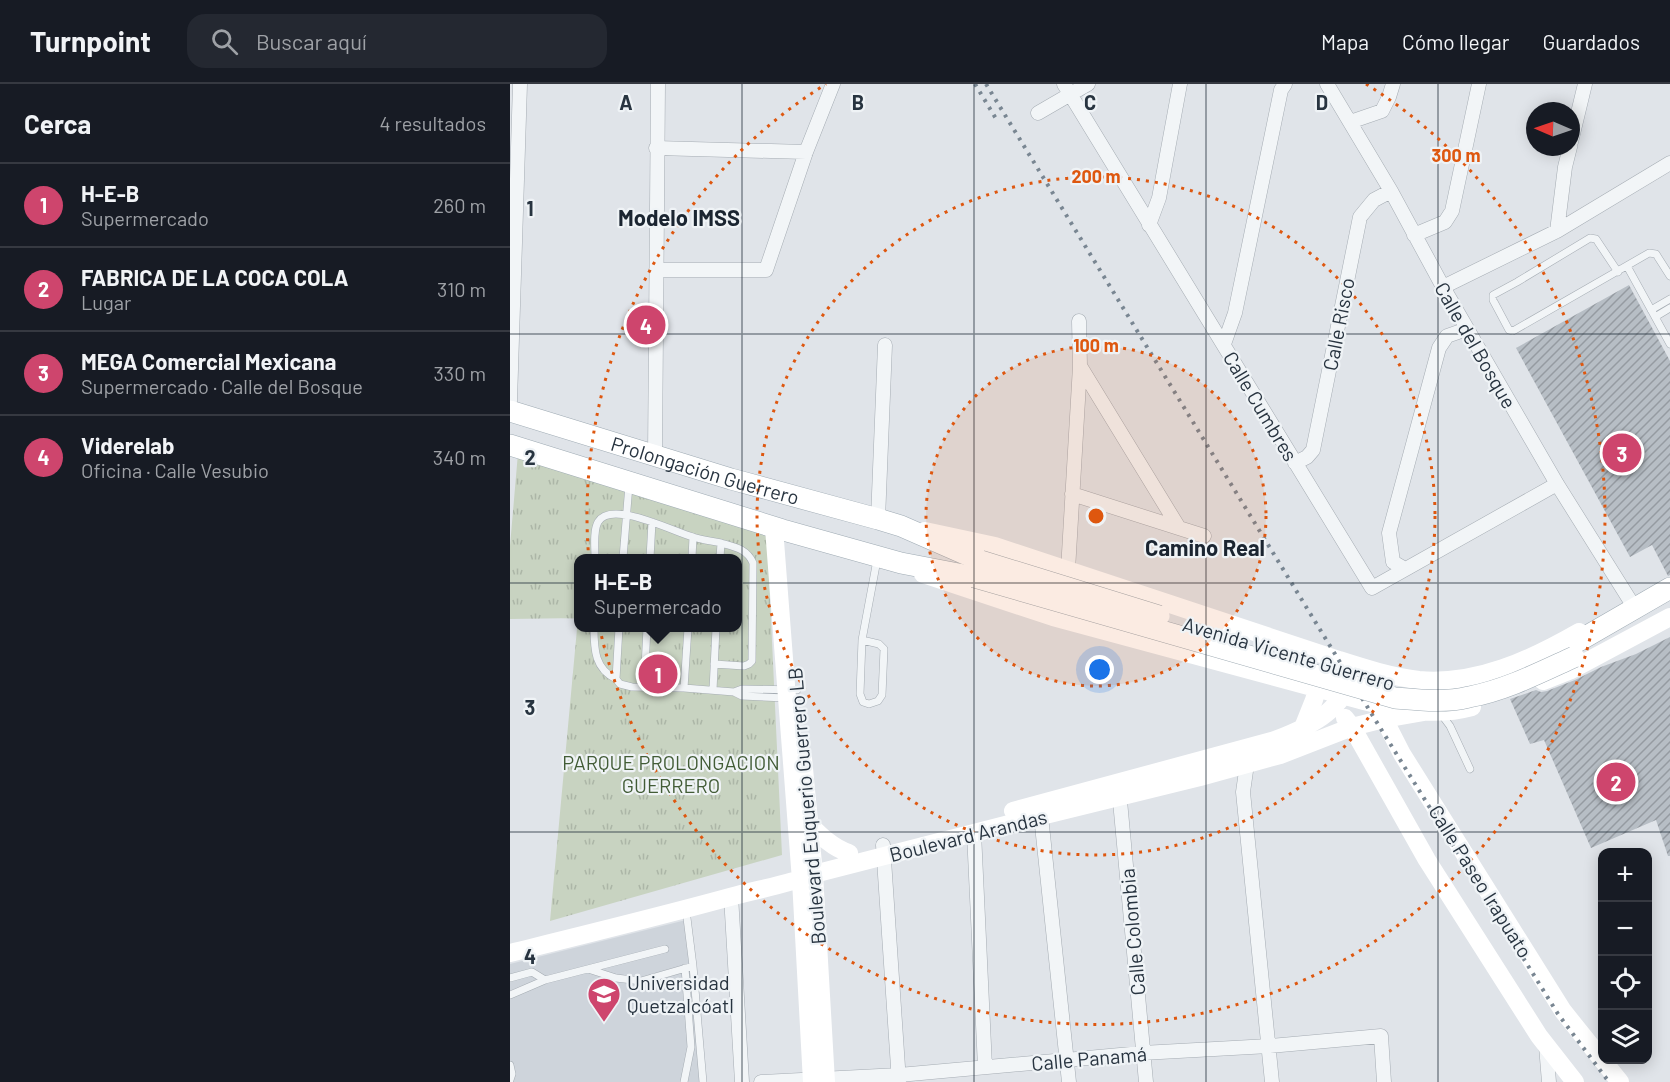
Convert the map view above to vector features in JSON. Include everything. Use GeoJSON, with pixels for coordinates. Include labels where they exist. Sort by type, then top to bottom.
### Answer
{"type":"FeatureCollection","features":[{"type":"Feature","properties":{"kind":"main road","name":"Prolongación Guerrero"},"geometry":{"type":"LineString","coordinates":[[510,411],[731,478],[901,526]]}},
{"type":"Feature","properties":{"kind":"main road","name":"Prolongación Guerrero"},"geometry":{"type":"LineString","coordinates":[[510,446],[779,529],[901,563]]}},
{"type":"Feature","properties":{"kind":"main road"},"geometry":{"type":"LineString","coordinates":[[901,526],[995,546],[1362,668],[1413,679],[1443,680],[1475,677],[1502,670],[1558,644],[1670,582]]}},
{"type":"Feature","properties":{"kind":"main road","name":"Avenida Vicente Guerrero"},"geometry":{"type":"LineString","coordinates":[[901,526],[977,569]]}},
{"type":"Feature","properties":{"kind":"main road","name":"Boulevard Euquerio Guerrero LB"},"geometry":{"type":"LineString","coordinates":[[779,529],[789,692],[807,871],[819,1080]]}},
{"type":"Feature","properties":{"kind":"main road"},"geometry":{"type":"LineString","coordinates":[[901,563],[926,576],[1053,617],[1317,689],[1340,701],[1380,712]]}},
{"type":"Feature","properties":{"kind":"main road","name":"Avenida Vicente Guerrero"},"geometry":{"type":"LineString","coordinates":[[901,563],[977,569],[1396,686],[1423,688],[1469,685],[1571,652],[1670,604]]}},
{"type":"Feature","properties":{"kind":"main road","name":"Avenida Vicente Guerrero"},"geometry":{"type":"LineString","coordinates":[[1571,652],[1670,588]]}},
{"type":"Feature","properties":{"kind":"main road","name":"Boulevard Arandas"},"geometry":{"type":"LineString","coordinates":[[1237,758],[1280,755],[1352,727],[1380,712],[1424,712],[1466,708],[1496,700],[1571,670],[1670,617]]}},
{"type":"Feature","properties":{"kind":"main road"},"geometry":{"type":"LineString","coordinates":[[1302,730],[1317,689],[1325,656]]}},
{"type":"Feature","properties":{"kind":"main road","name":"Boulevard Arandas"},"geometry":{"type":"LineString","coordinates":[[510,941],[737,885],[807,871],[1237,758],[1302,730],[1321,718],[1340,701],[1362,668]]}},
{"type":"Feature","properties":{"kind":"main road","name":"Calle Paseo Irapuato"},"geometry":{"type":"LineString","coordinates":[[1362,668],[1380,712],[1402,754],[1563,1011],[1620,1082]]}},
{"type":"Feature","properties":{"kind":"main road"},"geometry":{"type":"LineString","coordinates":[[1402,754],[1406,731],[1410,724],[1424,712],[1405,701],[1405,692],[1413,679]]}},
{"type":"Feature","properties":{"kind":"main road","name":"Boulevard Euquerio Guerrero LB"},"geometry":{"type":"LineString","coordinates":[[789,692],[810,824],[807,871]]}},
{"type":"Feature","properties":{"kind":"main road","name":"Calle Paseo Irapuato"},"geometry":{"type":"LineString","coordinates":[[1340,701],[1352,727],[1427,860],[1546,1046],[1575,1082]]}},
{"type":"Feature","properties":{"kind":"main road","name":"Boulevard Arandas"},"geometry":{"type":"LineString","coordinates":[[510,953],[686,910],[807,871],[849,853],[884,851],[974,833],[1041,816],[1119,790]]}},
{"type":"Feature","properties":{"kind":"main road"},"geometry":{"type":"LineString","coordinates":[[810,824],[826,840],[849,853]]}},
{"type":"Feature","properties":{"kind":"street"},"geometry":{"type":"LineString","coordinates":[[510,401],[520,84]]}},
{"type":"Feature","properties":{"kind":"street"},"geometry":{"type":"LineString","coordinates":[[655,455],[658,84]]}},
{"type":"Feature","properties":{"kind":"street"},"geometry":{"type":"LineString","coordinates":[[656,270],[766,270],[806,152],[833,84]]}},
{"type":"Feature","properties":{"kind":"street"},"geometry":{"type":"LineString","coordinates":[[1038,113],[1067,89],[1088,84]]}},
{"type":"Feature","properties":{"kind":"street"},"geometry":{"type":"LineString","coordinates":[[1149,225],[1159,198],[1180,84]]}},
{"type":"Feature","properties":{"kind":"street"},"geometry":{"type":"LineString","coordinates":[[1224,344],[1235,313],[1281,90],[1285,84]]}},
{"type":"Feature","properties":{"kind":"street","name":"Calle del Bosque"},"geometry":{"type":"LineString","coordinates":[[1327,84],[1391,191],[1443,287],[1557,484],[1631,602]]}},
{"type":"Feature","properties":{"kind":"street"},"geometry":{"type":"LineString","coordinates":[[1350,122],[1382,111],[1393,84]]}},
{"type":"Feature","properties":{"kind":"street"},"geometry":{"type":"LineString","coordinates":[[1414,234],[1445,222],[1452,211],[1479,84]]}},
{"type":"Feature","properties":{"kind":"street"},"geometry":{"type":"LineString","coordinates":[[1580,105],[1585,84]]}},
{"type":"Feature","properties":{"kind":"street","name":"Calle Cumbres"},"geometry":{"type":"LineString","coordinates":[[1067,89],[1372,588],[1405,569]]}},
{"type":"Feature","properties":{"kind":"street"},"geometry":{"type":"LineString","coordinates":[[656,148],[806,152]]}},
{"type":"Feature","properties":{"kind":"street"},"geometry":{"type":"LineString","coordinates":[[1557,231],[1568,156]]}},
{"type":"Feature","properties":{"kind":"street"},"geometry":{"type":"LineString","coordinates":[[1443,287],[1557,231],[1670,163]]}},
{"type":"Feature","properties":{"kind":"street","name":"Calle Risco"},"geometry":{"type":"LineString","coordinates":[[1295,463],[1307,457],[1313,450],[1360,217],[1374,200],[1391,191]]}},
{"type":"Feature","properties":{"kind":"street"},"geometry":{"type":"LineString","coordinates":[[1068,570],[1080,366],[1079,321]]}},
{"type":"Feature","properties":{"kind":"street"},"geometry":{"type":"LineString","coordinates":[[1467,329],[1447,336],[1439,348],[1389,533],[1393,562],[1405,569],[1557,484]]}},
{"type":"Feature","properties":{"kind":"street"},"geometry":{"type":"LineString","coordinates":[[878,519],[885,345]]}},
{"type":"Feature","properties":{"kind":"street"},"geometry":{"type":"LineString","coordinates":[[1080,366],[1179,528]]}},
{"type":"Feature","properties":{"kind":"street"},"geometry":{"type":"LineString","coordinates":[[1072,494],[1204,536]]}},
{"type":"Feature","properties":{"kind":"street"},"geometry":{"type":"LineString","coordinates":[[1237,758],[1243,792],[1272,1082]]}},
{"type":"Feature","properties":{"kind":"street","name":"Calle Colombia"},"geometry":{"type":"LineString","coordinates":[[1119,790],[1146,1082]]}},
{"type":"Feature","properties":{"kind":"street"},"geometry":{"type":"LineString","coordinates":[[1041,816],[1069,1082]]}},
{"type":"Feature","properties":{"kind":"street"},"geometry":{"type":"LineString","coordinates":[[974,833],[985,1067]]}},
{"type":"Feature","properties":{"kind":"street"},"geometry":{"type":"LineString","coordinates":[[884,851],[899,1078]]}},
{"type":"Feature","properties":{"kind":"street"},"geometry":{"type":"LineString","coordinates":[[731,896],[742,1082]]}},
{"type":"Feature","properties":{"kind":"street","name":"Calle Panamá"},"geometry":{"type":"LineString","coordinates":[[761,1082],[899,1078],[985,1067],[1142,1053],[1269,1046],[1380,1036],[1384,1082]]}},
{"type":"Feature","properties":{"kind":"street"},"geometry":{"type":"LineString","coordinates":[[1546,1046],[1549,1082]]}},
{"type":"Feature","properties":{"kind":"lane"},"geometry":{"type":"LineString","coordinates":[[1618,272],[1596,239],[1590,238],[1493,295],[1493,300],[1509,330],[1514,331],[1618,272],[1649,253],[1656,254],[1670,276]]}},
{"type":"Feature","properties":{"kind":"lane"},"geometry":{"type":"LineString","coordinates":[[1627,266],[1670,344]]}},
{"type":"Feature","properties":{"kind":"lane"},"geometry":{"type":"LineString","coordinates":[[1653,314],[1670,299]]}},
{"type":"Feature","properties":{"kind":"lane"},"geometry":{"type":"LineString","coordinates":[[1653,314],[1670,308]]}},
{"type":"Feature","properties":{"kind":"lane"},"geometry":{"type":"LineString","coordinates":[[623,554],[629,482]]}},
{"type":"Feature","properties":{"kind":"lane"},"geometry":{"type":"LineString","coordinates":[[595,554],[596,523],[603,516],[626,514],[693,537],[742,549],[750,556],[753,563],[752,661],[744,666],[714,664]]}},
{"type":"Feature","properties":{"kind":"lane"},"geometry":{"type":"LineString","coordinates":[[650,554],[652,522]]}},
{"type":"Feature","properties":{"kind":"lane"},"geometry":{"type":"LineString","coordinates":[[692,554],[693,537]]}},
{"type":"Feature","properties":{"kind":"lane"},"geometry":{"type":"LineString","coordinates":[[720,554],[721,543]]}},
{"type":"Feature","properties":{"kind":"lane"},"geometry":{"type":"LineString","coordinates":[[862,640],[879,644],[884,649],[882,695],[878,701],[869,704],[863,702],[860,694],[862,640],[877,556]]}},
{"type":"Feature","properties":{"kind":"lane"},"geometry":{"type":"LineString","coordinates":[[594,632],[594,643],[605,674],[616,679],[620,684],[632,687],[734,692],[742,688],[789,692]]}},
{"type":"Feature","properties":{"kind":"lane"},"geometry":{"type":"LineString","coordinates":[[616,679],[619,632]]}},
{"type":"Feature","properties":{"kind":"lane"},"geometry":{"type":"LineString","coordinates":[[644,687],[646,632]]}},
{"type":"Feature","properties":{"kind":"lane"},"geometry":{"type":"LineString","coordinates":[[684,688],[688,632]]}},
{"type":"Feature","properties":{"kind":"lane"},"geometry":{"type":"LineString","coordinates":[[713,690],[716,632]]}},
{"type":"Feature","properties":{"kind":"lane"},"geometry":{"type":"LineString","coordinates":[[1424,712],[1450,726],[1470,769]]}},
{"type":"Feature","properties":{"kind":"lane"},"geometry":{"type":"LineString","coordinates":[[684,1082],[691,1047],[686,910]]}},
{"type":"Feature","properties":{"kind":"lane"},"geometry":{"type":"LineString","coordinates":[[510,995],[545,980],[665,949]]}},
{"type":"Feature","properties":{"kind":"lane"},"geometry":{"type":"LineString","coordinates":[[588,969],[616,978],[641,981],[689,967]]}},
{"type":"Feature","properties":{"kind":"lane"},"geometry":{"type":"LineString","coordinates":[[689,967],[703,1082]]}},
{"type":"Feature","properties":{"kind":"lane"},"geometry":{"type":"LineString","coordinates":[[510,978],[532,972],[545,980]]}},
{"type":"Feature","properties":{"kind":"lane"},"geometry":{"type":"LineString","coordinates":[[510,1065],[512,1074],[510,1080]]}},
{"type":"Feature","properties":{"kind":"shaded area","name":"Universidad Quetzalcóatl"},"geometry":{"type":"Polygon","coordinates":[[[690,919],[701,1082],[510,1082],[510,964],[690,919]]]}},
{"type":"Feature","properties":{"kind":"green space","name":"PARQUE PROLONGACION GUERRERO"},"geometry":{"type":"Polygon","coordinates":[[[518,453],[767,534],[782,855],[550,921],[577,632],[742,632],[742,554],[574,554],[574,618],[510,619],[510,546],[518,453]]]}},
{"type":"Feature","properties":{"kind":"building"},"geometry":{"type":"Polygon","coordinates":[[[1629,285],[1670,361],[1670,575],[1668,576],[1652,545],[1630,557],[1516,348],[1629,285]]]}},
{"type":"Feature","properties":{"kind":"building"},"geometry":{"type":"Polygon","coordinates":[[[1670,637],[1670,856],[1668,856],[1656,820],[1591,848],[1544,740],[1530,744],[1510,699],[1536,690],[1547,691],[1636,654],[1670,637]]]}},
{"type":"Feature","properties":{"kind":"railway"},"geometry":{"type":"LineString","coordinates":[[975,84],[998,122]]}},
{"type":"Feature","properties":{"kind":"railway"},"geometry":{"type":"LineString","coordinates":[[986,84],[1558,1014],[1609,1082]]}},
{"type":"Feature","properties":{"kind":"place","name":"Viderelab"},"geometry":{"type":"Point","coordinates":[646,325]}},
{"type":"Feature","properties":{"kind":"place","name":"MEGA Comercial Mexicana"},"geometry":{"type":"Point","coordinates":[1622,453]}},
{"type":"Feature","properties":{"kind":"place","name":"H-E-B"},"geometry":{"type":"Point","coordinates":[658,674]}},
{"type":"Feature","properties":{"kind":"place","name":"FABRICA DE LA COCA COLA"},"geometry":{"type":"Point","coordinates":[1616,782]}},
{"type":"Feature","properties":{"kind":"place","name":"Universidad Quetzalcóatl"},"geometry":{"type":"Point","coordinates":[604,1023]}},
{"type":"Feature","properties":{"kind":"district","name":"Modelo IMSS"},"geometry":{"type":"Point","coordinates":[679,217]}},
{"type":"Feature","properties":{"kind":"district","name":"Camino Real"},"geometry":{"type":"Point","coordinates":[1205,547]}}]}
